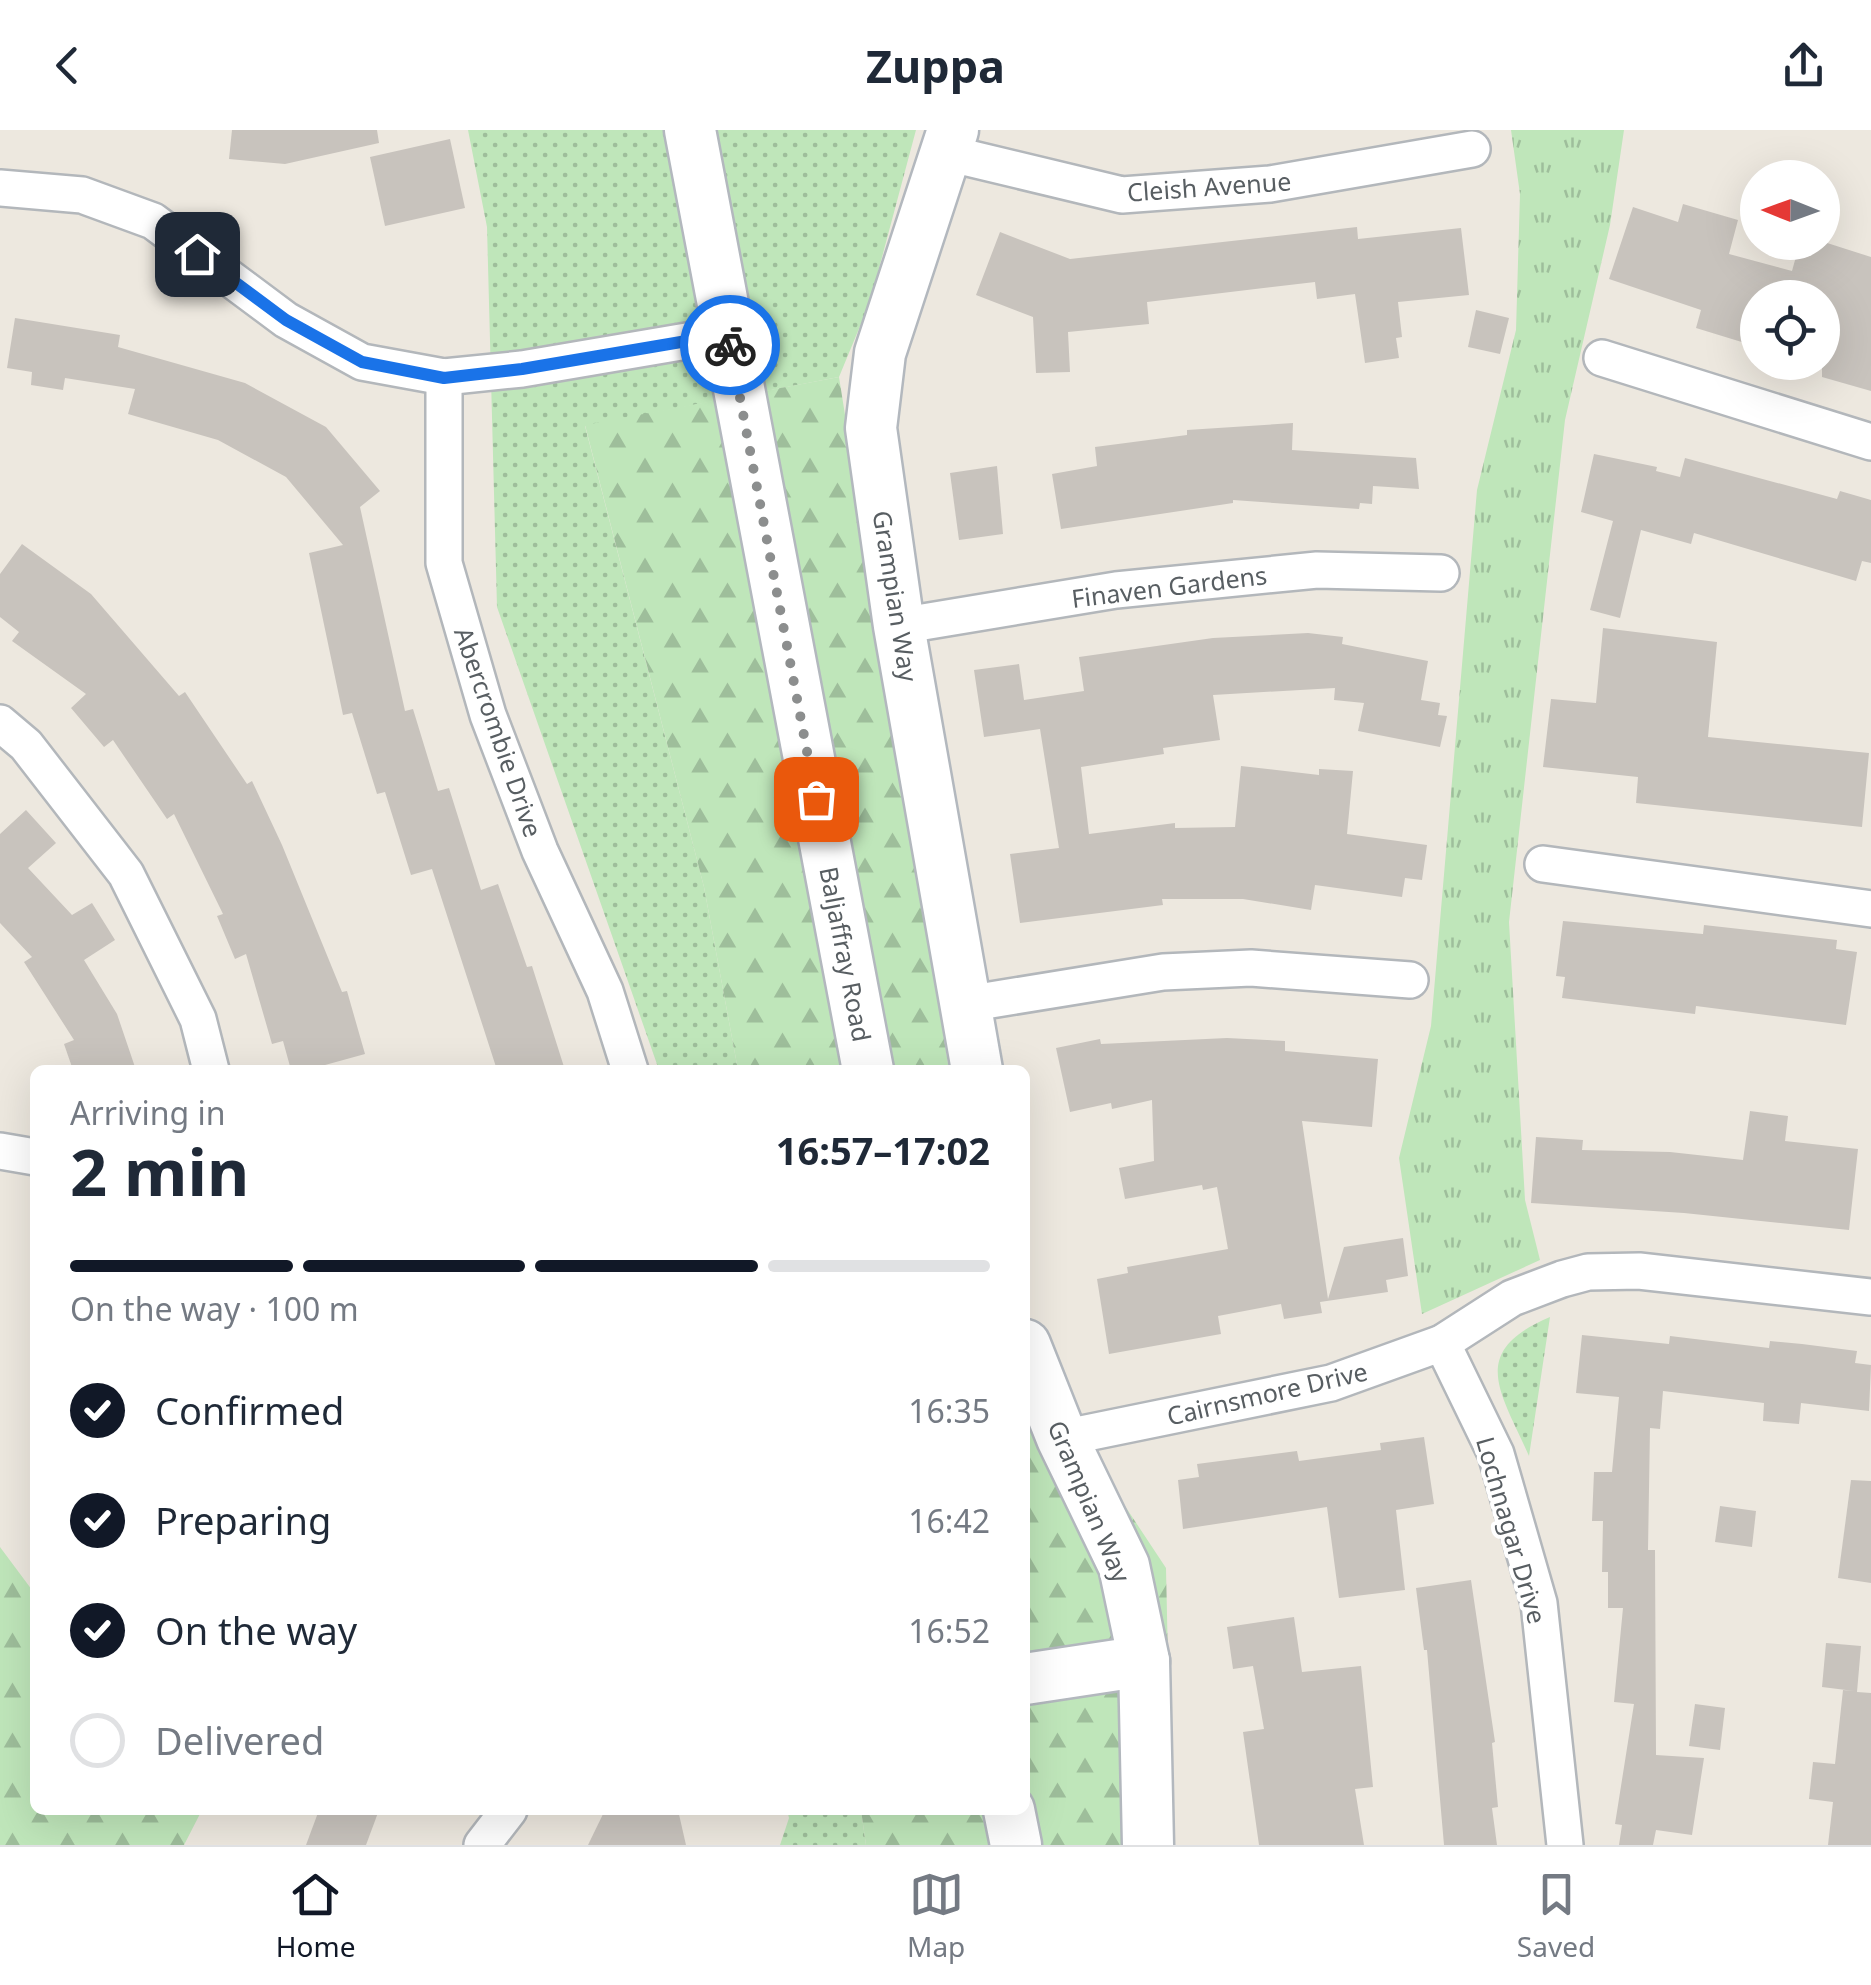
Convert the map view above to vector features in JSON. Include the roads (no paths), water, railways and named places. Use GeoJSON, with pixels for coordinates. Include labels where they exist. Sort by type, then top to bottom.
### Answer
{"type":"FeatureCollection","features":[{"type":"Feature","properties":{"kind":"street","name":"Baljaffray Road"},"geometry":{"type":"LineString","coordinates":[[690,130],[867,1065]]}},
{"type":"Feature","properties":{"kind":"street","name":"Cleish Avenue"},"geometry":{"type":"LineString","coordinates":[[950,142],[1122,195],[1270,184],[1472,149]]}},
{"type":"Feature","properties":{"kind":"street","name":"Grampian Way"},"geometry":{"type":"LineString","coordinates":[[950,142],[880,353],[871,428],[899,626],[976,1065]]}},
{"type":"Feature","properties":{"kind":"street"},"geometry":{"type":"LineString","coordinates":[[0,188],[82,195],[153,221],[286,320],[362,362],[444,378],[522,369],[728,334]]}},
{"type":"Feature","properties":{"kind":"street"},"geometry":{"type":"LineString","coordinates":[[1602,358],[1871,442]]}},
{"type":"Feature","properties":{"kind":"street","name":"Abercrombie Drive"},"geometry":{"type":"LineString","coordinates":[[444,378],[444,563],[488,716],[540,850],[605,991],[628,1065]]}},
{"type":"Feature","properties":{"kind":"street","name":"Finaven Gardens"},"geometry":{"type":"LineString","coordinates":[[899,626],[1116,590],[1317,570],[1441,573]]}},
{"type":"Feature","properties":{"kind":"street"},"geometry":{"type":"LineString","coordinates":[[0,722],[26,745],[126,874],[198,1019],[210,1065]]}},
{"type":"Feature","properties":{"kind":"street"},"geometry":{"type":"LineString","coordinates":[[1543,864],[1871,910]]}},
{"type":"Feature","properties":{"kind":"street"},"geometry":{"type":"LineString","coordinates":[[966,1004],[1163,972],[1252,968],[1410,980]]}},
{"type":"Feature","properties":{"kind":"street"},"geometry":{"type":"LineString","coordinates":[[0,1150],[30,1156]]}},
{"type":"Feature","properties":{"kind":"street","name":"Cairnsmore Drive"},"geometry":{"type":"LineString","coordinates":[[1062,1438],[1331,1383],[1442,1343],[1512,1298],[1588,1272],[1639,1271],[1871,1297]]}},
{"type":"Feature","properties":{"kind":"street","name":"Lochnagar Drive"},"geometry":{"type":"LineString","coordinates":[[1442,1343],[1496,1454],[1539,1603],[1565,1845]]}},
{"type":"Feature","properties":{"kind":"street","name":"Grampian Way"},"geometry":{"type":"LineString","coordinates":[[1030,1357],[1062,1438],[1124,1566],[1144,1661],[1148,1845]]}},
{"type":"Feature","properties":{"kind":"street"},"geometry":{"type":"LineString","coordinates":[[1030,1679],[1144,1661]]}},
{"type":"Feature","properties":{"kind":"street"},"geometry":{"type":"LineString","coordinates":[[482,1845],[505,1815]]}},
{"type":"Feature","properties":{"kind":"street"},"geometry":{"type":"LineString","coordinates":[[1010,1815],[1016,1845]]}}]}
